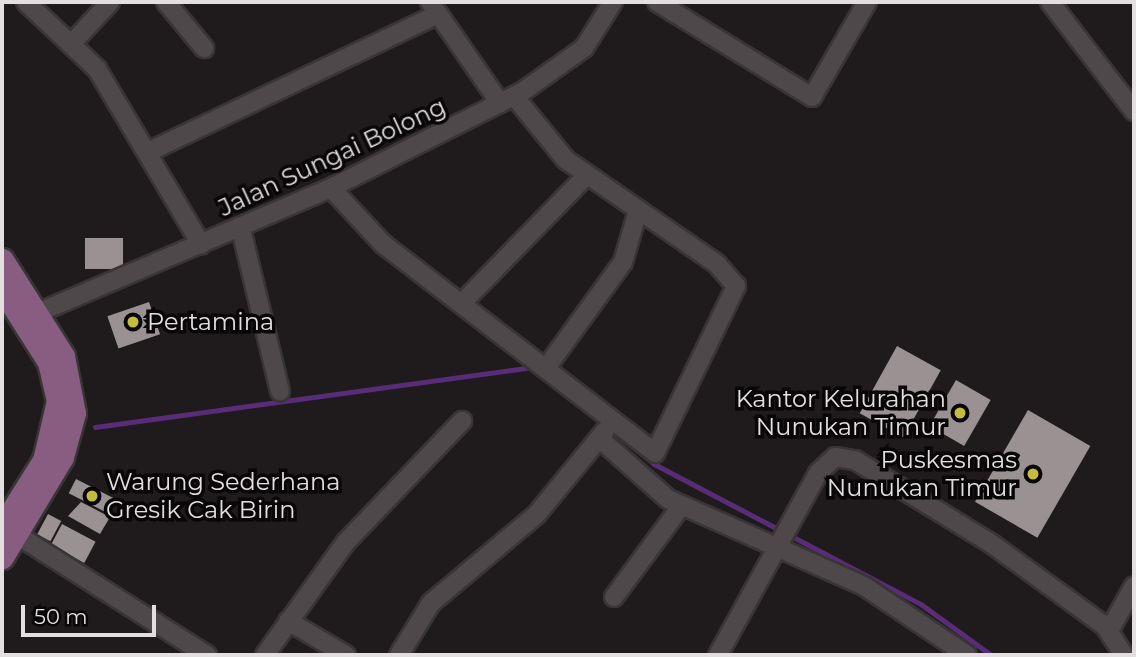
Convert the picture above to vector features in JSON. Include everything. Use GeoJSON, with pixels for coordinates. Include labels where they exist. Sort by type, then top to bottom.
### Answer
{"type":"FeatureCollection","features":[{"type":"Feature","properties":{"kind":"main road"},"geometry":{"type":"LineString","coordinates":[[2,260],[40,312],[69,372],[74,413],[62,457],[9,531]]}},
{"type":"Feature","properties":{"kind":"main road"},"geometry":{"type":"LineString","coordinates":[[2,288],[49,362],[58,401],[44,460],[9,531],[2,557]]}},
{"type":"Feature","properties":{"kind":"street"},"geometry":{"type":"LineString","coordinates":[[26,2],[74,41],[150,151],[201,244]]}},
{"type":"Feature","properties":{"kind":"street"},"geometry":{"type":"LineString","coordinates":[[74,41],[110,2]]}},
{"type":"Feature","properties":{"kind":"street"},"geometry":{"type":"LineString","coordinates":[[166,2],[204,48]]}},
{"type":"Feature","properties":{"kind":"street","name":"Jalan Sungai Bolong"},"geometry":{"type":"LineString","coordinates":[[40,312],[241,229],[331,188],[507,99],[584,47],[613,2]]}},
{"type":"Feature","properties":{"kind":"street"},"geometry":{"type":"LineString","coordinates":[[657,2],[812,97],[867,2]]}},
{"type":"Feature","properties":{"kind":"street"},"geometry":{"type":"LineString","coordinates":[[1050,2],[1134,111]]}},
{"type":"Feature","properties":{"kind":"street"},"geometry":{"type":"LineString","coordinates":[[150,151],[434,8],[507,99],[586,176],[637,214],[717,264],[736,286],[655,453],[606,429]]}},
{"type":"Feature","properties":{"kind":"street"},"geometry":{"type":"LineString","coordinates":[[464,301],[586,176]]}},
{"type":"Feature","properties":{"kind":"street"},"geometry":{"type":"LineString","coordinates":[[331,188],[383,244],[464,301],[546,368],[606,429],[642,482],[682,505],[783,534],[967,655]]}},
{"type":"Feature","properties":{"kind":"street"},"geometry":{"type":"LineString","coordinates":[[546,368],[618,270],[637,214]]}},
{"type":"Feature","properties":{"kind":"street"},"geometry":{"type":"LineString","coordinates":[[241,229],[280,391]]}},
{"type":"Feature","properties":{"kind":"street"},"geometry":{"type":"LineString","coordinates":[[265,655],[346,542],[462,421]]}},
{"type":"Feature","properties":{"kind":"street"},"geometry":{"type":"LineString","coordinates":[[399,655],[431,603],[537,514],[606,429]]}},
{"type":"Feature","properties":{"kind":"street"},"geometry":{"type":"LineString","coordinates":[[718,655],[783,534],[828,461],[855,460],[992,544],[1109,631],[1124,655]]}},
{"type":"Feature","properties":{"kind":"street"},"geometry":{"type":"LineString","coordinates":[[614,597],[682,505]]}},
{"type":"Feature","properties":{"kind":"street"},"geometry":{"type":"LineString","coordinates":[[9,531],[207,655]]}},
{"type":"Feature","properties":{"kind":"street"},"geometry":{"type":"LineString","coordinates":[[1109,631],[1134,586]]}},
{"type":"Feature","properties":{"kind":"street"},"geometry":{"type":"LineString","coordinates":[[288,621],[346,655]]}},
{"type":"Feature","properties":{"kind":"building"},"geometry":{"type":"Polygon","coordinates":[[[85,238],[123,238],[123,269],[85,269],[85,238]]]}},
{"type":"Feature","properties":{"kind":"building"},"geometry":{"type":"Polygon","coordinates":[[[149,302],[160,334],[118,348],[107,316],[149,302]]]}},
{"type":"Feature","properties":{"kind":"building"},"geometry":{"type":"Polygon","coordinates":[[[897,346],[941,370],[903,438],[860,413],[897,346]]]}},
{"type":"Feature","properties":{"kind":"building","name":"Kantor Kelurahan Nunukan Timur"},"geometry":{"type":"Polygon","coordinates":[[[956,380],[991,400],[964,446],[930,426],[956,380]]]}},
{"type":"Feature","properties":{"kind":"building","name":"Puskesmas Nunukan Timur"},"geometry":{"type":"Polygon","coordinates":[[[1028,410],[1090,446],[1037,538],[975,502],[1028,410]]]}},
{"type":"Feature","properties":{"kind":"building","name":"Warung Sederhana Gresik Cak Birin"},"geometry":{"type":"Polygon","coordinates":[[[76,479],[115,499],[108,513],[69,493],[76,479]]]}},
{"type":"Feature","properties":{"kind":"building"},"geometry":{"type":"Polygon","coordinates":[[[81,502],[110,517],[100,534],[68,516],[81,502]]]}},
{"type":"Feature","properties":{"kind":"building"},"geometry":{"type":"Polygon","coordinates":[[[48,514],[61,521],[50,541],[37,534],[48,514]]]}},
{"type":"Feature","properties":{"kind":"building"},"geometry":{"type":"Polygon","coordinates":[[[62,524],[96,542],[84,563],[51,545],[62,524]]]}},
{"type":"Feature","properties":{"kind":"waterway"},"geometry":{"type":"LineString","coordinates":[[95,427],[531,367]]}},
{"type":"Feature","properties":{"kind":"waterway"},"geometry":{"type":"LineString","coordinates":[[627,442],[654,464],[922,605],[991,655]]}},
{"type":"Feature","properties":{"kind":"place","name":"Pertamina"},"geometry":{"type":"Point","coordinates":[133,322]}},
{"type":"Feature","properties":{"kind":"place","name":"Kantor Kelurahan Nunukan Timur"},"geometry":{"type":"Point","coordinates":[960,413]}},
{"type":"Feature","properties":{"kind":"place","name":"Puskesmas Nunukan Timur"},"geometry":{"type":"Point","coordinates":[1033,474]}},
{"type":"Feature","properties":{"kind":"place","name":"Warung Sederhana Gresik Cak Birin"},"geometry":{"type":"Point","coordinates":[92,496]}}]}
